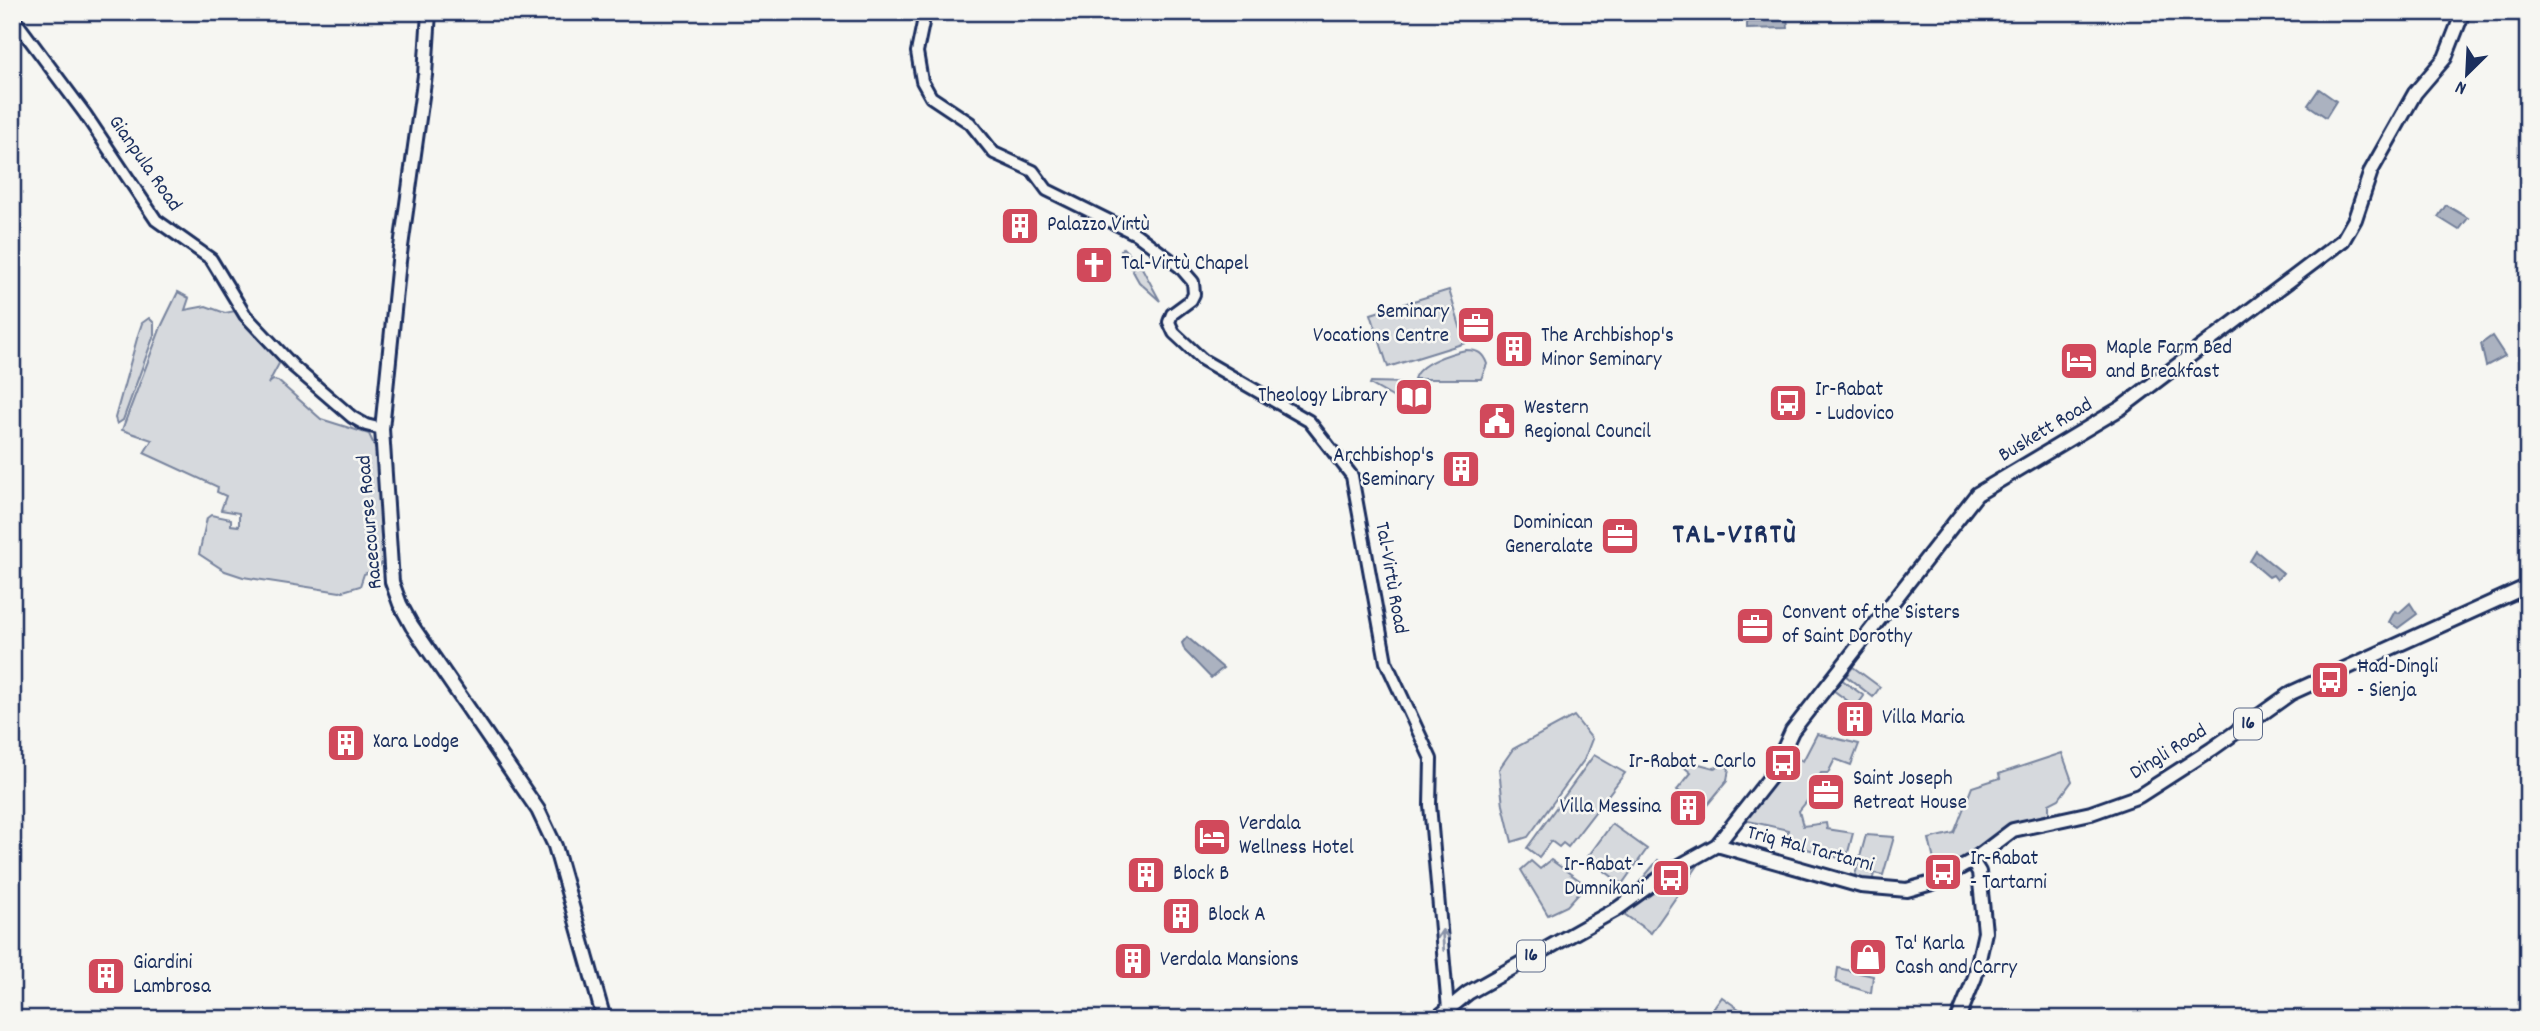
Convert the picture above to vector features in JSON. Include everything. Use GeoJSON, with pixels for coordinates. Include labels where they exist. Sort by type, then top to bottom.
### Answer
{"type":"FeatureCollection","features":[{"type":"Feature","properties":{"kind":"main road","name":"Racecourse Road"},"geometry":{"type":"LineString","coordinates":[[429,12],[425,75],[399,261],[382,429],[392,582],[404,614],[538,810],[555,846],[604,1019]]}},
{"type":"Feature","properties":{"kind":"main road","name":"Buskett Road"},"geometry":{"type":"LineString","coordinates":[[1717,845],[1772,775],[1792,731],[1978,494],[2121,408],[2343,240],[2356,219],[2371,171],[2415,93],[2445,58],[2463,12]]}},
{"type":"Feature","properties":{"kind":"main road","name":"Dingli Road"},"geometry":{"type":"LineString","coordinates":[[1972,861],[2013,830],[2091,813],[2138,796],[2212,749],[2291,693],[2528,586]]}},
{"type":"Feature","properties":{"kind":"main road","name":"Triq Ħal Tartarni"},"geometry":{"type":"LineString","coordinates":[[1717,845],[1861,886],[1887,889],[1907,890],[1932,883],[1972,861]]}},
{"type":"Feature","properties":{"kind":"main road","name":"16"},"geometry":{"type":"LineString","coordinates":[[1436,1019],[1468,993],[1617,909],[1667,873],[1717,845]]}},
{"type":"Feature","properties":{"kind":"main road"},"geometry":{"type":"LineString","coordinates":[[1958,1019],[1978,969],[1985,932],[1979,872],[1972,861]]}},
{"type":"Feature","properties":{"kind":"street","name":"Tal-Virtù Road"},"geometry":{"type":"LineString","coordinates":[[920,12],[923,23],[917,52],[922,81],[931,97],[970,123],[994,153],[1032,171],[1047,190],[1136,234],[1180,267],[1193,282],[1194,294],[1191,300],[1171,316],[1169,322],[1174,333],[1203,360],[1309,421],[1352,476],[1386,662],[1431,760],[1430,805],[1448,1009]]}},
{"type":"Feature","properties":{"kind":"street","name":"Gianpula Road"},"geometry":{"type":"LineString","coordinates":[[12,16],[91,123],[156,220],[209,257],[245,315],[294,367],[345,412],[366,425],[382,429]]}},
{"type":"Feature","properties":{"kind":"shaded area"},"geometry":{"type":"Polygon","coordinates":[[[1787,16],[1788,28],[1747,29],[1747,17],[1787,16]]]}},
{"type":"Feature","properties":{"kind":"shaded area"},"geometry":{"type":"Polygon","coordinates":[[[2319,89],[2336,101],[2326,117],[2308,105],[2319,89]]]}},
{"type":"Feature","properties":{"kind":"shaded area"},"geometry":{"type":"Polygon","coordinates":[[[2446,205],[2468,218],[2459,230],[2438,217],[2446,205]]]}},
{"type":"Feature","properties":{"kind":"shaded area"},"geometry":{"type":"Polygon","coordinates":[[[1123,248],[1141,266],[1160,301],[1139,282],[1121,250],[1123,248]]]}},
{"type":"Feature","properties":{"kind":"shaded area"},"geometry":{"type":"Polygon","coordinates":[[[1449,290],[1465,343],[1388,367],[1371,314],[1449,290]]]}},
{"type":"Feature","properties":{"kind":"shaded area"},"geometry":{"type":"Polygon","coordinates":[[[178,292],[189,298],[185,310],[206,306],[225,313],[235,311],[281,360],[268,384],[273,380],[278,381],[321,419],[369,434],[377,451],[384,561],[377,569],[364,574],[360,586],[340,592],[243,577],[225,571],[199,554],[207,518],[211,515],[231,519],[231,525],[239,526],[239,513],[221,510],[226,496],[217,492],[218,487],[144,453],[152,440],[122,430],[161,327],[178,292]]]}},
{"type":"Feature","properties":{"kind":"shaded area"},"geometry":{"type":"Polygon","coordinates":[[[149,318],[154,323],[154,335],[123,420],[117,424],[115,418],[138,335],[142,323],[149,318]]]}},
{"type":"Feature","properties":{"kind":"shaded area"},"geometry":{"type":"Polygon","coordinates":[[[2492,336],[2505,356],[2486,366],[2481,344],[2492,336]]]}},
{"type":"Feature","properties":{"kind":"shaded area"},"geometry":{"type":"Polygon","coordinates":[[[1466,350],[1480,353],[1485,360],[1487,364],[1481,379],[1414,379],[1428,364],[1466,350]]]}},
{"type":"Feature","properties":{"kind":"shaded area"},"geometry":{"type":"Polygon","coordinates":[[[1411,383],[1412,387],[1403,403],[1370,384],[1411,383]]]}},
{"type":"Feature","properties":{"kind":"shaded area"},"geometry":{"type":"Polygon","coordinates":[[[2256,551],[2283,573],[2277,580],[2273,575],[2269,577],[2250,561],[2256,551]]]}},
{"type":"Feature","properties":{"kind":"shaded area"},"geometry":{"type":"Polygon","coordinates":[[[2410,603],[2417,614],[2398,628],[2389,622],[2395,611],[2399,613],[2410,603]]]}},
{"type":"Feature","properties":{"kind":"shaded area"},"geometry":{"type":"Polygon","coordinates":[[[1187,637],[1223,668],[1211,678],[1185,651],[1182,643],[1187,637]]]}},
{"type":"Feature","properties":{"kind":"shaded area"},"geometry":{"type":"Polygon","coordinates":[[[1853,667],[1880,687],[1873,697],[1846,676],[1853,667]]]}},
{"type":"Feature","properties":{"kind":"shaded area"},"geometry":{"type":"Polygon","coordinates":[[[1841,679],[1864,696],[1856,707],[1833,690],[1841,679]]]}},
{"type":"Feature","properties":{"kind":"shaded area"},"geometry":{"type":"Polygon","coordinates":[[[1574,716],[1592,739],[1584,760],[1528,837],[1512,842],[1503,805],[1499,769],[1513,749],[1574,716]]]}},
{"type":"Feature","properties":{"kind":"shaded area"},"geometry":{"type":"Polygon","coordinates":[[[1817,734],[1859,744],[1851,765],[1835,759],[1828,773],[1821,773],[1799,811],[1803,826],[1826,823],[1827,829],[1853,833],[1846,860],[1786,843],[1788,830],[1744,820],[1776,782],[1787,754],[1803,761],[1817,734]]]}},
{"type":"Feature","properties":{"kind":"shaded area"},"geometry":{"type":"Polygon","coordinates":[[[2062,753],[2072,781],[2059,799],[2049,804],[2049,816],[2019,822],[2000,831],[1964,861],[1940,873],[1936,869],[1929,839],[1954,833],[1972,787],[2000,778],[1999,774],[2062,753]]]}},
{"type":"Feature","properties":{"kind":"shaded area"},"geometry":{"type":"Polygon","coordinates":[[[1594,755],[1625,773],[1568,847],[1563,843],[1559,847],[1551,841],[1539,857],[1527,848],[1594,755]]]}},
{"type":"Feature","properties":{"kind":"shaded area"},"geometry":{"type":"Polygon","coordinates":[[[1688,761],[1714,768],[1723,765],[1729,768],[1727,781],[1704,809],[1677,790],[1691,773],[1684,767],[1688,761]]]}},
{"type":"Feature","properties":{"kind":"shaded area"},"geometry":{"type":"Polygon","coordinates":[[[1612,824],[1647,849],[1622,884],[1587,858],[1612,824]]]}},
{"type":"Feature","properties":{"kind":"shaded area"},"geometry":{"type":"Polygon","coordinates":[[[1866,835],[1894,837],[1883,875],[1874,873],[1872,883],[1854,879],[1866,835]]]}},
{"type":"Feature","properties":{"kind":"shaded area"},"geometry":{"type":"Polygon","coordinates":[[[1706,854],[1651,933],[1617,909],[1658,860],[1672,875],[1706,854]]]}},
{"type":"Feature","properties":{"kind":"shaded area"},"geometry":{"type":"Polygon","coordinates":[[[1551,860],[1586,885],[1567,906],[1548,915],[1521,870],[1531,861],[1540,869],[1551,860]]]}},
{"type":"Feature","properties":{"kind":"shaded area"},"geometry":{"type":"Polygon","coordinates":[[[1838,968],[1873,976],[1871,993],[1836,982],[1838,968]]]}},
{"type":"Feature","properties":{"kind":"shaded area"},"geometry":{"type":"Polygon","coordinates":[[[1722,997],[1753,1019],[1706,1019],[1722,997]]]}},
{"type":"Feature","properties":{"kind":"place","name":"Palazzo Virtù"},"geometry":{"type":"Point","coordinates":[1020,226]}},
{"type":"Feature","properties":{"kind":"place","name":"Tal-Virtù Chapel"},"geometry":{"type":"Point","coordinates":[1094,265]}},
{"type":"Feature","properties":{"kind":"place","name":"Seminary Vocations Centre"},"geometry":{"type":"Point","coordinates":[1476,325]}},
{"type":"Feature","properties":{"kind":"place","name":"The Archbishop's Minor Seminary"},"geometry":{"type":"Point","coordinates":[1514,349]}},
{"type":"Feature","properties":{"kind":"place","name":"Maple Farm Bed and Breakfast"},"geometry":{"type":"Point","coordinates":[2079,361]}},
{"type":"Feature","properties":{"kind":"place","name":"Theology Library"},"geometry":{"type":"Point","coordinates":[1414,397]}},
{"type":"Feature","properties":{"kind":"place","name":"Ir-Rabat - Ludovico"},"geometry":{"type":"Point","coordinates":[1788,403]}},
{"type":"Feature","properties":{"kind":"place","name":"Western Regional Council"},"geometry":{"type":"Point","coordinates":[1497,421]}},
{"type":"Feature","properties":{"kind":"place","name":"Archbishop's Seminary"},"geometry":{"type":"Point","coordinates":[1461,469]}},
{"type":"Feature","properties":{"kind":"place","name":"Dominican Generalate"},"geometry":{"type":"Point","coordinates":[1620,536]}},
{"type":"Feature","properties":{"kind":"place","name":"Convent of the Sisters of Saint Dorothy"},"geometry":{"type":"Point","coordinates":[1755,626]}},
{"type":"Feature","properties":{"kind":"place","name":"Ħad-Dingli - Sienja"},"geometry":{"type":"Point","coordinates":[2330,680]}},
{"type":"Feature","properties":{"kind":"place","name":"Villa Maria"},"geometry":{"type":"Point","coordinates":[1855,719]}},
{"type":"Feature","properties":{"kind":"place","name":"Xara Lodge"},"geometry":{"type":"Point","coordinates":[346,743]}},
{"type":"Feature","properties":{"kind":"place","name":"Ir-Rabat - Carlo"},"geometry":{"type":"Point","coordinates":[1783,763]}},
{"type":"Feature","properties":{"kind":"place","name":"Saint Joseph Retreat House"},"geometry":{"type":"Point","coordinates":[1826,792]}},
{"type":"Feature","properties":{"kind":"place","name":"Villa Messina"},"geometry":{"type":"Point","coordinates":[1688,808]}},
{"type":"Feature","properties":{"kind":"place","name":"Verdala Wellness Hotel"},"geometry":{"type":"Point","coordinates":[1212,837]}},
{"type":"Feature","properties":{"kind":"place","name":"Ir-Rabat - Tartarni"},"geometry":{"type":"Point","coordinates":[1943,872]}},
{"type":"Feature","properties":{"kind":"place","name":"Block B"},"geometry":{"type":"Point","coordinates":[1146,875]}},
{"type":"Feature","properties":{"kind":"place","name":"Ir-Rabat - Dumnikani"},"geometry":{"type":"Point","coordinates":[1671,878]}},
{"type":"Feature","properties":{"kind":"place","name":"Block A"},"geometry":{"type":"Point","coordinates":[1181,916]}},
{"type":"Feature","properties":{"kind":"place","name":"Ta' Karla Cash and Carry"},"geometry":{"type":"Point","coordinates":[1868,957]}},
{"type":"Feature","properties":{"kind":"place","name":"Verdala Mansions"},"geometry":{"type":"Point","coordinates":[1133,961]}},
{"type":"Feature","properties":{"kind":"place","name":"Giardini Lambrosa"},"geometry":{"type":"Point","coordinates":[106,976]}},
{"type":"Feature","properties":{"kind":"district","name":"TAL-VIRTÙ"},"geometry":{"type":"Point","coordinates":[1735,537]}}]}
